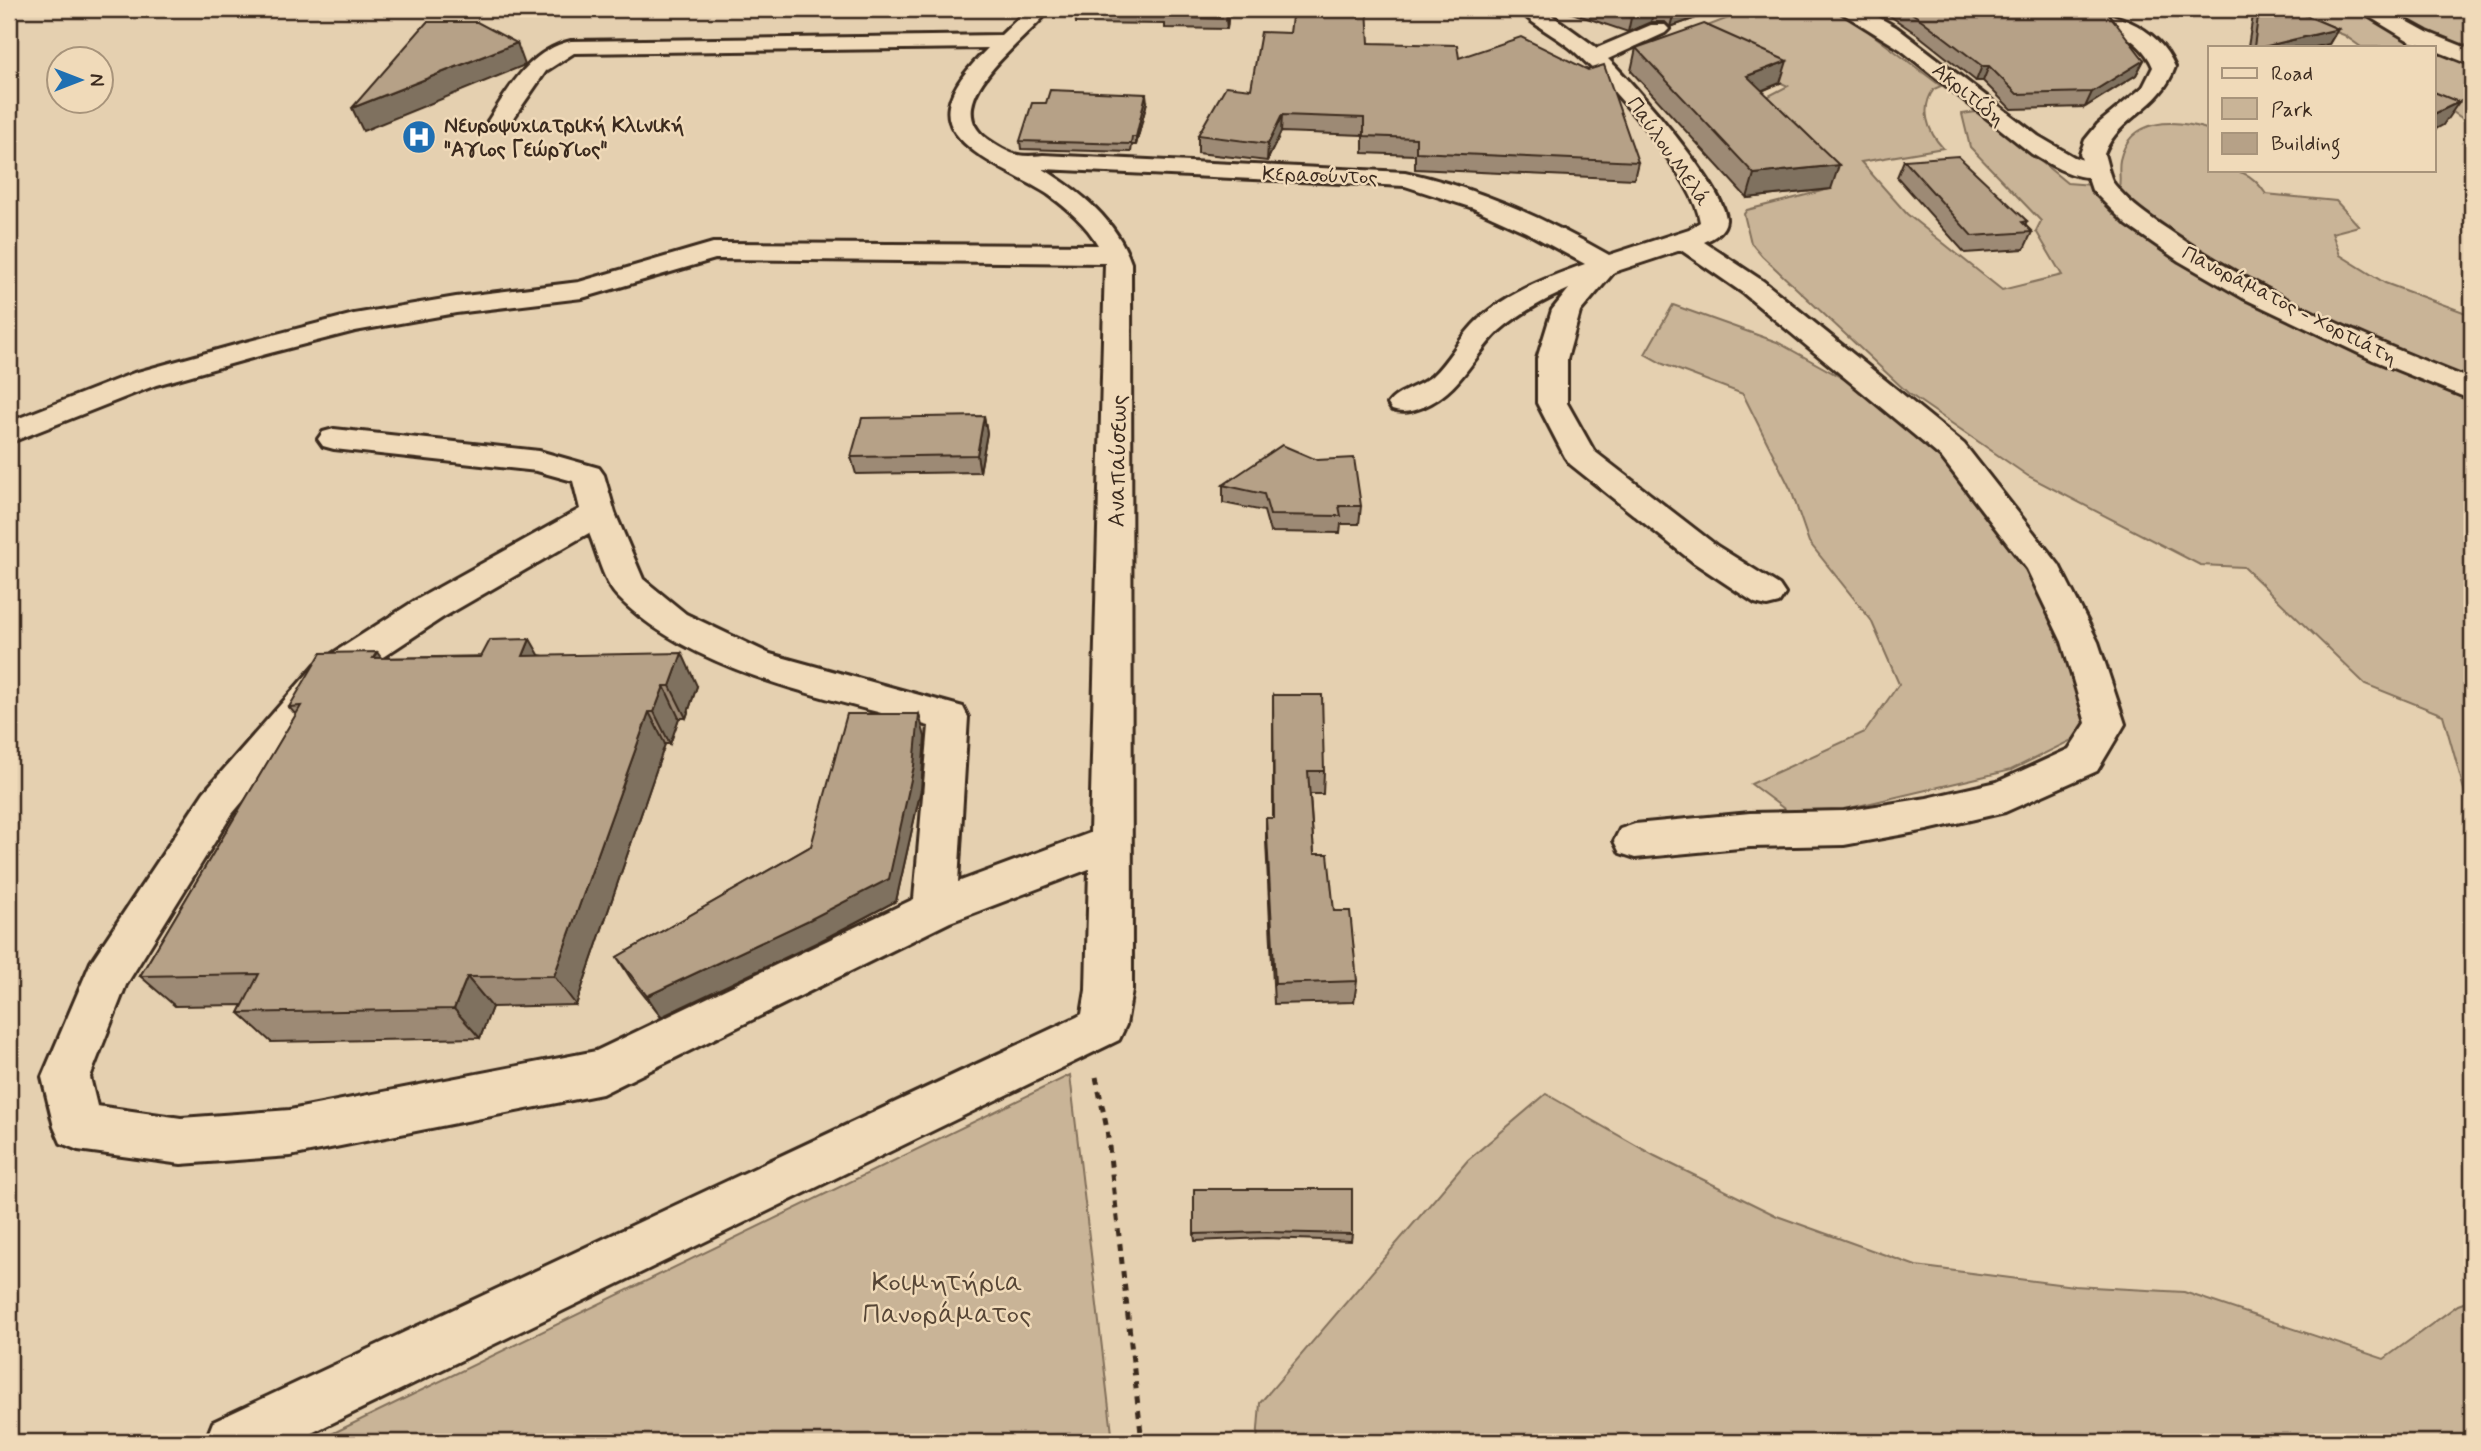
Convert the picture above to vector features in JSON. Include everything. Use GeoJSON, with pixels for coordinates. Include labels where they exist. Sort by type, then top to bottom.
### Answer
{"type":"FeatureCollection","features":[{"type":"Feature","properties":{"kind":"street","name":"Αναπαύσεως"},"geometry":{"type":"LineString","coordinates":[[1040,9],[973,81],[961,101],[960,111],[968,132],[978,143],[1017,165],[1083,211],[1097,225],[1115,253],[1119,294],[1111,843],[1097,1026]]}},
{"type":"Feature","properties":{"kind":"street","name":"Παύλου Μελά"},"geometry":{"type":"LineString","coordinates":[[1403,404],[1438,387],[1484,327],[1503,313],[1562,281],[1684,240],[1712,225],[1714,218],[1708,201],[1630,95],[1596,56],[1569,34],[1529,9]]}},
{"type":"Feature","properties":{"kind":"street","name":"Ακριτίδη"},"geometry":{"type":"LineString","coordinates":[[1849,9],[1902,40],[2036,148],[2065,164],[2092,171]]}},
{"type":"Feature","properties":{"kind":"street"},"geometry":{"type":"LineString","coordinates":[[2076,9],[2135,34],[2158,54],[2164,67],[2152,93],[2109,125],[2099,138],[2092,155],[2092,171]]}},
{"type":"Feature","properties":{"kind":"street"},"geometry":{"type":"LineString","coordinates":[[2370,9],[2419,37],[2472,58]]}},
{"type":"Feature","properties":{"kind":"street"},"geometry":{"type":"LineString","coordinates":[[1596,56],[1658,29]]}},
{"type":"Feature","properties":{"kind":"street"},"geometry":{"type":"LineString","coordinates":[[500,121],[533,71],[557,50],[571,47],[1009,41]]}},
{"type":"Feature","properties":{"kind":"street","name":"Κερασούντος"},"geometry":{"type":"LineString","coordinates":[[1017,165],[1043,162],[1405,179],[1472,200],[1544,232],[1606,265]]}},
{"type":"Feature","properties":{"kind":"street","name":"Πανοράματος - Χορτιάτη"},"geometry":{"type":"LineString","coordinates":[[2092,171],[2108,197],[2121,209],[2177,249],[2298,314],[2472,391]]}},
{"type":"Feature","properties":{"kind":"street"},"geometry":{"type":"LineString","coordinates":[[1635,841],[1750,830],[1844,828],[1927,814],[2005,796],[2083,760],[2106,724],[2080,642],[2042,565],[1953,451],[1836,352],[1753,288],[1684,240]]}},
{"type":"Feature","properties":{"kind":"street"},"geometry":{"type":"LineString","coordinates":[[9,433],[145,379],[256,348],[354,323],[456,304],[582,290],[713,251],[1115,253]]}},
{"type":"Feature","properties":{"kind":"street"},"geometry":{"type":"LineString","coordinates":[[1606,265],[1566,310],[1552,359],[1552,403],[1581,457],[1705,554],[1767,594]]}},
{"type":"Feature","properties":{"kind":"street"},"geometry":{"type":"LineString","coordinates":[[334,439],[539,461],[588,475],[598,513],[628,586],[673,623],[759,664],[949,717],[934,909]]}},
{"type":"Feature","properties":{"kind":"street"},"geometry":{"type":"LineString","coordinates":[[598,513],[429,609],[329,674],[218,803],[107,976],[66,1077],[78,1127],[181,1140],[290,1133],[603,1072],[934,909],[1111,843]]}},
{"type":"Feature","properties":{"kind":"street"},"geometry":{"type":"LineString","coordinates":[[233,1442],[1097,1026]]}},
{"type":"Feature","properties":{"kind":"path"},"geometry":{"type":"LineString","coordinates":[[1097,1026],[1142,1442]]}},
{"type":"Feature","properties":{"kind":"green space"},"geometry":{"type":"Polygon","coordinates":[[[1752,9],[1833,9],[1870,29],[1869,32],[1941,86],[1934,89],[1926,112],[1929,127],[1943,148],[1861,162],[1907,214],[2002,290],[2062,275],[2036,231],[2041,221],[1970,147],[1962,114],[1976,112],[1992,121],[2067,183],[2119,187],[2119,163],[2125,146],[2144,128],[2169,123],[2208,129],[2208,172],[2237,172],[2248,175],[2266,194],[2336,201],[2359,226],[2332,233],[2340,255],[2385,283],[2466,313],[2472,312],[2472,818],[2443,715],[2365,684],[2244,567],[2200,565],[2028,476],[1908,393],[1762,256],[1751,243],[1744,214],[1747,210],[1830,189],[1759,101],[1788,86],[1681,36],[1752,9]]]}},
{"type":"Feature","properties":{"kind":"green space"},"geometry":{"type":"Polygon","coordinates":[[[2276,9],[2472,9],[2472,125],[2436,100],[2436,46],[2360,46],[2344,35],[2276,9]]]}},
{"type":"Feature","properties":{"kind":"green space"},"geometry":{"type":"Polygon","coordinates":[[[1673,305],[1777,342],[1851,383],[1936,453],[2037,585],[2083,698],[2088,732],[2011,770],[1799,820],[1751,784],[1865,732],[1899,684],[1871,620],[1809,542],[1791,490],[1743,394],[1663,364],[1645,354],[1673,305]]]}},
{"type":"Feature","properties":{"kind":"green space","name":"Κοιμητήρια Πανοράματος"},"geometry":{"type":"Polygon","coordinates":[[[1070,1075],[1113,1442],[315,1442],[1070,1075]]]}},
{"type":"Feature","properties":{"kind":"green space"},"geometry":{"type":"Polygon","coordinates":[[[1546,1094],[1655,1156],[1777,1216],[1916,1266],[2074,1286],[2184,1292],[2384,1359],[2458,1305],[2472,1300],[2472,1442],[1257,1442],[1260,1403],[1468,1160],[1546,1094]]]}},
{"type":"Feature","properties":{"kind":"building"},"geometry":{"type":"Polygon","coordinates":[[[1076,9],[1228,9],[1226,19],[1165,17],[1165,13],[1075,12],[1076,9]]]}},
{"type":"Feature","properties":{"kind":"building"},"geometry":{"type":"Polygon","coordinates":[[[1293,9],[1367,9],[1369,43],[1457,45],[1459,58],[1521,37],[1588,70],[1604,65],[1638,162],[1416,152],[1416,138],[1364,136],[1364,118],[1282,115],[1268,144],[1198,135],[1226,86],[1251,89],[1261,32],[1290,33],[1293,9]]]}},
{"type":"Feature","properties":{"kind":"building"},"geometry":{"type":"Polygon","coordinates":[[[1604,9],[1653,9],[1631,18],[1604,9]]]}},
{"type":"Feature","properties":{"kind":"building"},"geometry":{"type":"Polygon","coordinates":[[[1906,9],[2096,9],[2108,13],[2144,60],[2092,92],[2017,94],[1989,66],[1982,66],[1906,9]]]}},
{"type":"Feature","properties":{"kind":"building"},"geometry":{"type":"Polygon","coordinates":[[[2259,9],[2291,9],[2338,29],[2267,46],[2254,46],[2259,9]]]}},
{"type":"Feature","properties":{"kind":"building"},"geometry":{"type":"Polygon","coordinates":[[[427,22],[477,22],[517,43],[352,108],[427,22]]]}},
{"type":"Feature","properties":{"kind":"building"},"geometry":{"type":"Polygon","coordinates":[[[1704,24],[1787,61],[1747,76],[1839,165],[1754,174],[1636,48],[1704,24]]]}},
{"type":"Feature","properties":{"kind":"building"},"geometry":{"type":"Polygon","coordinates":[[[1050,90],[1146,94],[1136,137],[1132,137],[1131,144],[1020,141],[1032,103],[1046,103],[1050,90]]]}},
{"type":"Feature","properties":{"kind":"building"},"geometry":{"type":"Polygon","coordinates":[[[2436,93],[2459,102],[2436,113],[2436,93]]]}},
{"type":"Feature","properties":{"kind":"building"},"geometry":{"type":"Polygon","coordinates":[[[1958,156],[2027,221],[2022,222],[2032,232],[1972,236],[1904,160],[1958,156]]]}},
{"type":"Feature","properties":{"kind":"building"},"geometry":{"type":"Polygon","coordinates":[[[984,416],[977,455],[851,457],[862,418],[984,416]]]}},
{"type":"Feature","properties":{"kind":"building"},"geometry":{"type":"Polygon","coordinates":[[[1282,445],[1317,460],[1354,458],[1361,506],[1339,506],[1341,516],[1270,515],[1264,494],[1223,485],[1282,445]]]}},
{"type":"Feature","properties":{"kind":"building"},"geometry":{"type":"Polygon","coordinates":[[[530,639],[523,656],[682,653],[670,686],[664,686],[654,712],[649,712],[554,976],[467,977],[454,1009],[239,1013],[259,974],[140,976],[301,706],[289,707],[321,653],[377,652],[373,658],[481,657],[490,640],[530,639]]]}},
{"type":"Feature","properties":{"kind":"building"},"geometry":{"type":"Polygon","coordinates":[[[1273,695],[1322,695],[1324,771],[1308,771],[1314,854],[1328,854],[1334,911],[1350,911],[1357,981],[1275,984],[1266,818],[1274,818],[1273,695]]]}},
{"type":"Feature","properties":{"kind":"building"},"geometry":{"type":"Polygon","coordinates":[[[847,714],[919,714],[914,766],[889,879],[647,996],[617,957],[811,846],[847,714]]]}},
{"type":"Feature","properties":{"kind":"building"},"geometry":{"type":"Polygon","coordinates":[[[1194,1189],[1352,1189],[1352,1234],[1194,1234],[1194,1189]]]}},
{"type":"Feature","properties":{"kind":"place","name":"Νευροψυχιατρική Κλινική \"Αγιος Γεώργιος\""},"geometry":{"type":"Point","coordinates":[419,137]}}]}
